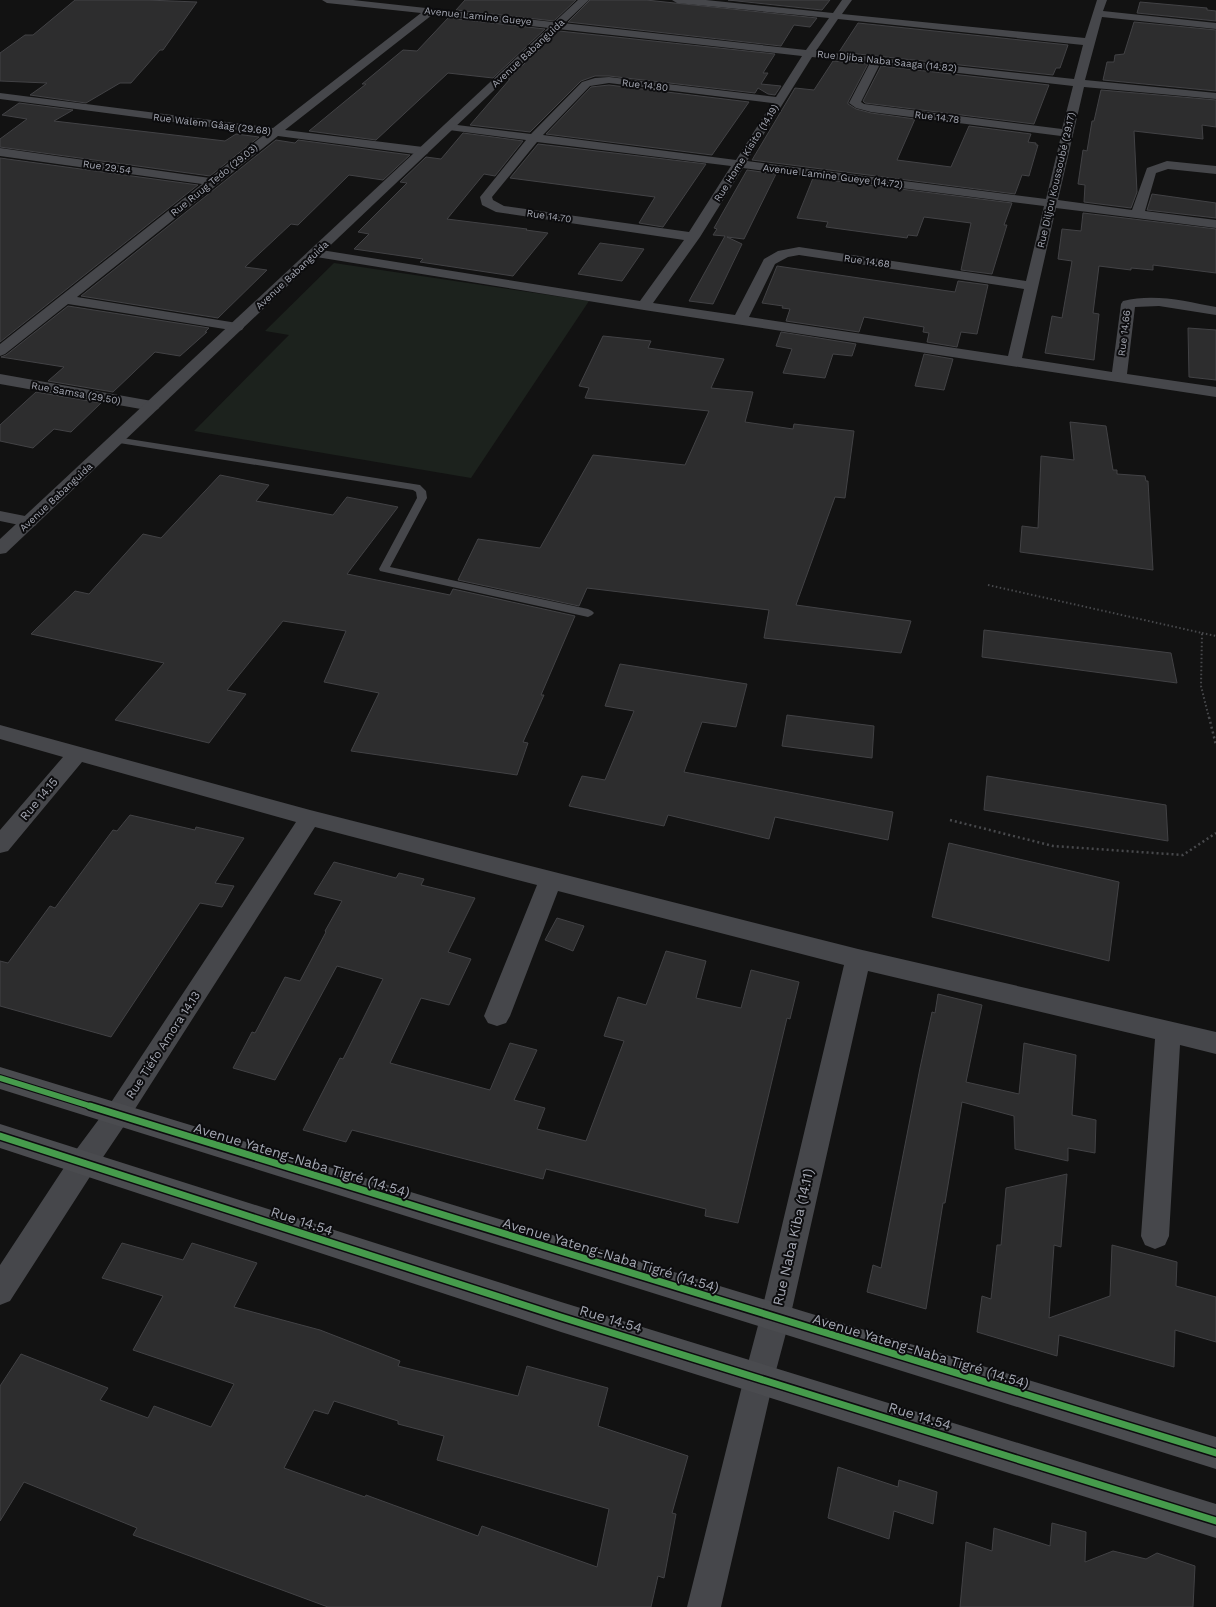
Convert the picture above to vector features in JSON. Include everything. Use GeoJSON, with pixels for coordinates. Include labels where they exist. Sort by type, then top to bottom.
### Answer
{"type":"FeatureCollection","features":[{"type":"Feature","properties":{"kind":"main road","name":"Avenue Yateng-Naba Tigré (14.54)"},"geometry":{"type":"LineString","coordinates":[[0,1078],[1216,1453]]}},
{"type":"Feature","properties":{"kind":"main road","name":"Rue 14.54"},"geometry":{"type":"LineString","coordinates":[[0,1136],[554,1314],[1216,1521]]}},
{"type":"Feature","properties":{"kind":"street","name":"Avenue Lamine Gueye"},"geometry":{"type":"LineString","coordinates":[[327,0],[558,25]]}},
{"type":"Feature","properties":{"kind":"street","name":"Avenue Babanguida"},"geometry":{"type":"LineString","coordinates":[[0,550],[584,0]]}},
{"type":"Feature","properties":{"kind":"street"},"geometry":{"type":"LineString","coordinates":[[677,0],[1089,42]]}},
{"type":"Feature","properties":{"kind":"street","name":"Rue Home Kisito (14.19)"},"geometry":{"type":"LineString","coordinates":[[644,306],[693,237],[809,53],[847,0]]}},
{"type":"Feature","properties":{"kind":"street","name":"Rue Diljou Koussoubé (29.17)"},"geometry":{"type":"LineString","coordinates":[[1014,362],[1079,83],[1089,42],[1099,14],[1102,0]]}},
{"type":"Feature","properties":{"kind":"street","name":"Rue Ruug Tedo (29.03)"},"geometry":{"type":"LineString","coordinates":[[0,351],[275,132],[430,11]]}},
{"type":"Feature","properties":{"kind":"street"},"geometry":{"type":"LineString","coordinates":[[1099,14],[1216,26]]}},
{"type":"Feature","properties":{"kind":"street","name":"Rue Djiba Naba Saaga (14.82)"},"geometry":{"type":"LineString","coordinates":[[558,25],[1079,83],[1216,96]]}},
{"type":"Feature","properties":{"kind":"street","name":"Rue 14.78"},"geometry":{"type":"LineString","coordinates":[[876,60],[855,103],[860,106],[871,110],[1067,133]]}},
{"type":"Feature","properties":{"kind":"street","name":"Rue 14.80"},"geometry":{"type":"LineString","coordinates":[[535,137],[586,84],[595,81],[609,80],[778,101]]}},
{"type":"Feature","properties":{"kind":"street","name":"Rue Walem Gâag (29.68)"},"geometry":{"type":"LineString","coordinates":[[0,96],[423,152]]}},
{"type":"Feature","properties":{"kind":"street","name":"Avenue Lamine Gueye (14.72)"},"geometry":{"type":"LineString","coordinates":[[449,127],[1216,224]]}},
{"type":"Feature","properties":{"kind":"street","name":"Rue 14.70"},"geometry":{"type":"LineString","coordinates":[[535,137],[486,197],[487,202],[501,208],[693,237]]}},
{"type":"Feature","properties":{"kind":"street","name":"Rue 29.54"},"geometry":{"type":"LineString","coordinates":[[0,152],[214,182]]}},
{"type":"Feature","properties":{"kind":"street"},"geometry":{"type":"LineString","coordinates":[[1137,214],[1151,171],[1159,167],[1172,165],[1216,170]]}},
{"type":"Feature","properties":{"kind":"street","name":"Rue 14.68"},"geometry":{"type":"LineString","coordinates":[[740,320],[769,262],[784,252],[798,251],[1032,286]]}},
{"type":"Feature","properties":{"kind":"street"},"geometry":{"type":"LineString","coordinates":[[315,254],[644,306],[1216,392]]}},
{"type":"Feature","properties":{"kind":"street"},"geometry":{"type":"LineString","coordinates":[[64,299],[237,327]]}},
{"type":"Feature","properties":{"kind":"street","name":"Rue 14.66"},"geometry":{"type":"LineString","coordinates":[[1119,378],[1128,304],[1136,302],[1150,302],[1216,311]]}},
{"type":"Feature","properties":{"kind":"street","name":"Rue Samsa (29.50)"},"geometry":{"type":"LineString","coordinates":[[0,379],[152,406]]}},
{"type":"Feature","properties":{"kind":"street"},"geometry":{"type":"LineString","coordinates":[[0,516],[29,522]]}},
{"type":"Feature","properties":{"kind":"street"},"geometry":{"type":"LineString","coordinates":[[0,732],[310,818],[858,959],[1216,1043]]}},
{"type":"Feature","properties":{"kind":"street","name":"Rue 14.15"},"geometry":{"type":"LineString","coordinates":[[0,845],[78,753]]}},
{"type":"Feature","properties":{"kind":"street","name":"Rue Tiéfo Amora 14.13"},"geometry":{"type":"LineString","coordinates":[[0,1291],[83,1163],[117,1115],[310,818]]}},
{"type":"Feature","properties":{"kind":"street"},"geometry":{"type":"LineString","coordinates":[[496,1016],[551,879]]}},
{"type":"Feature","properties":{"kind":"street","name":"Rue Naba Kiba (14.11)"},"geometry":{"type":"LineString","coordinates":[[704,1607],[759,1378],[775,1318],[858,959]]}},
{"type":"Feature","properties":{"kind":"street"},"geometry":{"type":"LineString","coordinates":[[1155,1236],[1168,1032]]}},
{"type":"Feature","properties":{"kind":"lane"},"geometry":{"type":"LineString","coordinates":[[116,440],[416,487],[420,491],[422,498],[384,569],[588,613]]}},
{"type":"Feature","properties":{"kind":"path"},"geometry":{"type":"LineString","coordinates":[[988,585],[1216,636]]}},
{"type":"Feature","properties":{"kind":"path"},"geometry":{"type":"LineString","coordinates":[[1202,633],[1201,686],[1216,745]]}},
{"type":"Feature","properties":{"kind":"path"},"geometry":{"type":"LineString","coordinates":[[950,820],[1053,846],[1183,855],[1216,832]]}},
{"type":"Feature","properties":{"kind":"shaded area"},"geometry":{"type":"Polygon","coordinates":[[[334,263],[589,301],[471,478],[194,431],[289,335],[265,331],[334,263]]]}},
{"type":"Feature","properties":{"kind":"building"},"geometry":{"type":"Polygon","coordinates":[[[75,0],[197,2],[163,50],[160,50],[131,83],[120,83],[86,103],[30,95],[47,83],[0,81],[0,53],[25,35],[33,35],[75,0]]]}},
{"type":"Feature","properties":{"kind":"building"},"geometry":{"type":"Polygon","coordinates":[[[465,0],[576,0],[554,21],[456,10],[465,0]]]}},
{"type":"Feature","properties":{"kind":"building"},"geometry":{"type":"Polygon","coordinates":[[[590,0],[646,0],[817,18],[810,27],[794,25],[781,46],[568,22],[590,0]]]}},
{"type":"Feature","properties":{"kind":"building"},"geometry":{"type":"Polygon","coordinates":[[[728,0],[830,0],[822,10],[728,0]]]}},
{"type":"Feature","properties":{"kind":"building"},"geometry":{"type":"Polygon","coordinates":[[[1140,2],[1207,8],[1207,10],[1216,11],[1216,21],[1137,13],[1140,2]]]}},
{"type":"Feature","properties":{"kind":"building"},"geometry":{"type":"Polygon","coordinates":[[[448,18],[545,29],[493,78],[448,73],[376,140],[309,131],[366,84],[362,84],[403,50],[417,51],[448,18]]]}},
{"type":"Feature","properties":{"kind":"building"},"geometry":{"type":"Polygon","coordinates":[[[1134,22],[1216,30],[1216,91],[1103,80],[1107,62],[1114,62],[1115,55],[1124,54],[1134,22]]]}},
{"type":"Feature","properties":{"kind":"building"},"geometry":{"type":"Polygon","coordinates":[[[858,23],[1068,45],[1060,68],[1056,68],[1053,75],[839,52],[858,23]]]}},
{"type":"Feature","properties":{"kind":"building"},"geometry":{"type":"Polygon","coordinates":[[[559,31],[775,54],[763,73],[768,73],[761,84],[781,86],[775,95],[768,94],[758,88],[755,93],[609,76],[595,76],[581,81],[530,132],[470,125],[510,79],[508,79],[559,31]]]}},
{"type":"Feature","properties":{"kind":"building"},"geometry":{"type":"Polygon","coordinates":[[[833,61],[868,64],[848,104],[856,109],[871,113],[915,119],[897,160],[951,167],[969,126],[1031,134],[1028,142],[1036,143],[1036,145],[1038,145],[1029,176],[1022,175],[1015,194],[752,160],[795,88],[814,90],[833,61]]]}},
{"type":"Feature","properties":{"kind":"building"},"geometry":{"type":"Polygon","coordinates":[[[881,66],[1049,85],[1034,124],[865,103],[863,101],[881,66]]]}},
{"type":"Feature","properties":{"kind":"building"},"geometry":{"type":"Polygon","coordinates":[[[609,85],[749,102],[712,155],[546,134],[591,87],[609,85]]]}},
{"type":"Feature","properties":{"kind":"building"},"geometry":{"type":"Polygon","coordinates":[[[1101,90],[1216,100],[1216,127],[1202,125],[1203,139],[1134,131],[1137,192],[1131,208],[1084,202],[1085,185],[1078,184],[1083,150],[1087,151],[1092,121],[1094,121],[1101,90]]]}},
{"type":"Feature","properties":{"kind":"building"},"geometry":{"type":"Polygon","coordinates":[[[19,103],[73,110],[54,121],[225,141],[236,134],[259,137],[210,176],[0,147],[0,139],[27,119],[2,115],[19,103]]]}},
{"type":"Feature","properties":{"kind":"building"},"geometry":{"type":"Polygon","coordinates":[[[463,133],[523,141],[495,176],[484,174],[447,219],[548,233],[513,276],[420,262],[423,259],[354,249],[369,234],[358,232],[407,183],[400,182],[426,157],[441,159],[463,133]]]}},
{"type":"Feature","properties":{"kind":"building"},"geometry":{"type":"Polygon","coordinates":[[[276,140],[295,143],[298,140],[410,155],[383,180],[349,175],[298,225],[291,224],[245,267],[267,270],[218,318],[81,296],[276,140]]]}},
{"type":"Feature","properties":{"kind":"building"},"geometry":{"type":"Polygon","coordinates":[[[538,144],[706,164],[663,227],[639,223],[655,197],[510,178],[538,144]]]}},
{"type":"Feature","properties":{"kind":"building"},"geometry":{"type":"Polygon","coordinates":[[[0,158],[198,185],[0,342],[0,158]]]}},
{"type":"Feature","properties":{"kind":"building"},"geometry":{"type":"Polygon","coordinates":[[[747,170],[776,174],[744,239],[727,237],[742,244],[713,304],[689,301],[725,236],[713,235],[717,229],[714,228],[747,170]]]}},
{"type":"Feature","properties":{"kind":"building"},"geometry":{"type":"Polygon","coordinates":[[[813,178],[1012,203],[1004,225],[1007,225],[992,274],[961,270],[971,223],[924,217],[917,236],[908,235],[907,238],[826,227],[828,222],[797,218],[813,178]]]}},
{"type":"Feature","properties":{"kind":"building"},"geometry":{"type":"Polygon","coordinates":[[[1152,194],[1216,203],[1216,218],[1147,210],[1152,194]]]}},
{"type":"Feature","properties":{"kind":"building"},"geometry":{"type":"Polygon","coordinates":[[[1083,213],[1216,229],[1216,273],[1153,265],[1153,270],[1131,268],[1131,270],[1099,266],[1093,313],[1099,314],[1094,360],[1045,353],[1052,316],[1062,318],[1072,261],[1058,259],[1062,229],[1081,231],[1083,213]]]}},
{"type":"Feature","properties":{"kind":"building"},"geometry":{"type":"Polygon","coordinates":[[[600,243],[644,249],[622,281],[578,274],[600,243]]]}},
{"type":"Feature","properties":{"kind":"building"},"geometry":{"type":"Polygon","coordinates":[[[777,266],[955,292],[958,281],[988,285],[977,334],[961,332],[957,347],[927,342],[929,333],[923,332],[924,327],[864,317],[859,332],[786,321],[790,309],[782,308],[783,306],[762,303],[777,266]]]}},
{"type":"Feature","properties":{"kind":"building"},"geometry":{"type":"Polygon","coordinates":[[[68,306],[209,328],[205,332],[207,332],[180,356],[155,352],[113,392],[48,381],[64,367],[1,357],[6,355],[68,306]]]}},
{"type":"Feature","properties":{"kind":"building"},"geometry":{"type":"Polygon","coordinates":[[[1188,328],[1216,330],[1216,380],[1189,377],[1188,328]]]}},
{"type":"Feature","properties":{"kind":"building"},"geometry":{"type":"Polygon","coordinates":[[[781,332],[856,344],[852,356],[833,354],[825,378],[783,373],[792,349],[776,346],[781,332]]]}},
{"type":"Feature","properties":{"kind":"building"},"geometry":{"type":"Polygon","coordinates":[[[603,336],[651,341],[648,348],[724,359],[711,388],[753,392],[745,422],[793,429],[794,424],[854,431],[845,498],[835,497],[796,605],[911,621],[901,653],[764,638],[769,610],[587,588],[579,606],[458,580],[478,539],[540,548],[593,455],[685,465],[709,411],[585,398],[589,388],[579,386],[603,336]]]}},
{"type":"Feature","properties":{"kind":"building"},"geometry":{"type":"Polygon","coordinates":[[[924,354],[953,359],[944,390],[915,386],[924,354]]]}},
{"type":"Feature","properties":{"kind":"building"},"geometry":{"type":"Polygon","coordinates":[[[36,392],[101,403],[71,432],[54,429],[33,448],[0,441],[0,425],[36,392]]]}},
{"type":"Feature","properties":{"kind":"building"},"geometry":{"type":"Polygon","coordinates":[[[1070,422],[1106,426],[1113,470],[1117,470],[1117,474],[1145,476],[1146,481],[1148,481],[1153,570],[1020,552],[1022,526],[1038,528],[1041,456],[1074,460],[1070,422]]]}},
{"type":"Feature","properties":{"kind":"building"},"geometry":{"type":"Polygon","coordinates":[[[220,475],[269,485],[256,501],[333,515],[347,497],[398,507],[347,574],[450,595],[453,589],[575,616],[541,695],[544,695],[523,742],[528,743],[517,775],[351,751],[379,693],[324,682],[346,631],[283,621],[227,690],[246,694],[209,743],[115,720],[164,663],[31,634],[75,591],[89,594],[143,534],[161,538],[220,475]]]}},
{"type":"Feature","properties":{"kind":"building"},"geometry":{"type":"Polygon","coordinates":[[[984,630],[1171,653],[1177,683],[982,657],[984,630]]]}},
{"type":"Feature","properties":{"kind":"building"},"geometry":{"type":"Polygon","coordinates":[[[620,664],[747,684],[736,727],[702,722],[684,772],[893,812],[888,840],[775,817],[769,839],[668,815],[664,826],[569,806],[582,776],[605,780],[634,711],[605,706],[620,664]]]}},
{"type":"Feature","properties":{"kind":"building"},"geometry":{"type":"Polygon","coordinates":[[[787,715],[874,726],[872,758],[782,746],[787,715]]]}},
{"type":"Feature","properties":{"kind":"building"},"geometry":{"type":"Polygon","coordinates":[[[987,776],[1166,805],[1168,841],[984,810],[987,776]]]}},
{"type":"Feature","properties":{"kind":"building"},"geometry":{"type":"Polygon","coordinates":[[[130,815],[195,830],[196,827],[244,838],[215,883],[234,886],[222,907],[200,903],[111,1037],[0,1006],[0,961],[8,963],[50,906],[55,908],[113,830],[117,831],[130,815]]]}},
{"type":"Feature","properties":{"kind":"building"},"geometry":{"type":"Polygon","coordinates":[[[949,843],[1119,882],[1109,961],[932,917],[949,843]]]}},
{"type":"Feature","properties":{"kind":"building"},"geometry":{"type":"Polygon","coordinates":[[[334,862],[396,878],[399,873],[424,879],[421,885],[475,898],[448,952],[471,959],[449,1005],[421,998],[390,1063],[490,1090],[510,1043],[537,1050],[514,1100],[545,1108],[537,1129],[586,1141],[624,1041],[604,1036],[618,997],[646,1005],[666,951],[706,961],[696,998],[741,1008],[751,970],[799,982],[790,1019],[787,1018],[738,1223],[705,1216],[706,1209],[546,1169],[543,1179],[352,1130],[346,1142],[303,1130],[340,1058],[343,1059],[383,979],[337,966],[275,1080],[233,1068],[252,1032],[255,1033],[285,977],[300,981],[342,901],[314,894],[334,862]]]}},
{"type":"Feature","properties":{"kind":"building"},"geometry":{"type":"Polygon","coordinates":[[[557,918],[584,926],[573,951],[545,940],[557,918]]]}},
{"type":"Feature","properties":{"kind":"building"},"geometry":{"type":"Polygon","coordinates":[[[938,994],[982,1005],[966,1082],[1019,1094],[1024,1043],[1076,1055],[1072,1115],[1096,1120],[1095,1153],[1068,1148],[1068,1161],[1015,1149],[1014,1116],[962,1102],[945,1203],[943,1203],[926,1309],[867,1292],[873,1265],[881,1268],[920,1068],[932,1012],[935,1013],[938,994]]]}},
{"type":"Feature","properties":{"kind":"building"},"geometry":{"type":"Polygon","coordinates":[[[1067,1174],[1061,1247],[1054,1245],[1049,1318],[1110,1296],[1112,1245],[1177,1262],[1176,1286],[1216,1297],[1216,1342],[1175,1330],[1174,1367],[1059,1335],[1057,1356],[977,1332],[982,1296],[991,1299],[997,1245],[1001,1245],[1006,1188],[1067,1174]]]}},
{"type":"Feature","properties":{"kind":"building"},"geometry":{"type":"Polygon","coordinates":[[[122,1243],[183,1260],[192,1243],[257,1263],[234,1307],[320,1330],[400,1361],[398,1366],[518,1396],[527,1366],[608,1388],[598,1426],[688,1456],[672,1513],[676,1514],[664,1578],[658,1576],[651,1607],[328,1607],[133,1535],[137,1528],[24,1482],[0,1521],[0,1386],[21,1354],[108,1388],[100,1400],[148,1418],[154,1406],[211,1427],[234,1384],[133,1350],[163,1296],[102,1278],[122,1243]],[[334,1401],[328,1414],[314,1410],[284,1468],[365,1497],[366,1495],[478,1536],[482,1526],[597,1567],[609,1509],[437,1460],[444,1436],[398,1424],[398,1421],[334,1401]]]}},
{"type":"Feature","properties":{"kind":"building"},"geometry":{"type":"Polygon","coordinates":[[[838,1467],[898,1487],[899,1480],[937,1492],[933,1524],[894,1511],[889,1539],[828,1518],[838,1467]]]}},
{"type":"Feature","properties":{"kind":"building"},"geometry":{"type":"Polygon","coordinates":[[[1052,1523],[1086,1532],[1085,1562],[1113,1551],[1146,1559],[1157,1553],[1195,1566],[1193,1607],[960,1607],[966,1542],[992,1551],[994,1528],[1050,1546],[1052,1523]]]}},
{"type":"Feature","properties":{"kind":"cycle path"},"geometry":{"type":"LineString","coordinates":[[0,1078],[1216,1453]]}},
{"type":"Feature","properties":{"kind":"cycle path"},"geometry":{"type":"LineString","coordinates":[[0,1136],[561,1317],[1216,1521]]}}]}
